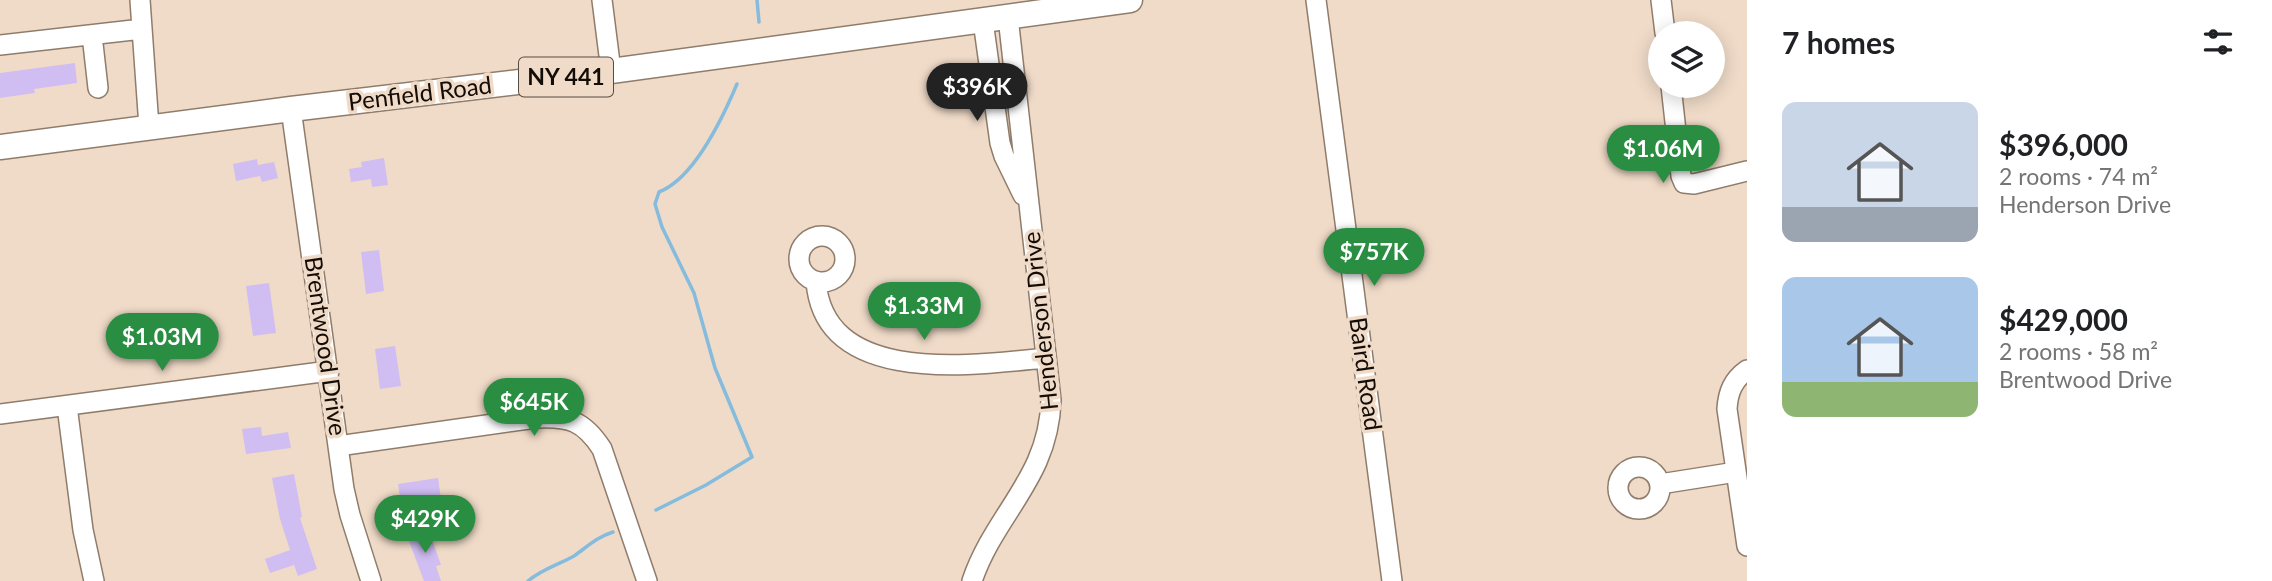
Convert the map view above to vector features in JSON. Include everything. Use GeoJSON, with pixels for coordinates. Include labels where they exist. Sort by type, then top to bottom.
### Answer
{"type":"FeatureCollection","features":[{"type":"Feature","properties":{"kind":"main road","name":"Penfield Road"},"geometry":{"type":"LineString","coordinates":[[0,146],[611,71],[1130,0]]}},
{"type":"Feature","properties":{"kind":"street"},"geometry":{"type":"LineString","coordinates":[[140,0],[149,127]]}},
{"type":"Feature","properties":{"kind":"street"},"geometry":{"type":"LineString","coordinates":[[602,0],[611,71]]}},
{"type":"Feature","properties":{"kind":"street","name":"Baird Road"},"geometry":{"type":"LineString","coordinates":[[1316,0],[1392,581]]}},
{"type":"Feature","properties":{"kind":"street"},"geometry":{"type":"LineString","coordinates":[[1661,0],[1664,21]]}},
{"type":"Feature","properties":{"kind":"street","name":"Henderson Drive"},"geometry":{"type":"LineString","coordinates":[[972,581],[988,543],[1025,488],[1045,444],[1051,422],[1051,400],[1007,17]]}},
{"type":"Feature","properties":{"kind":"street","name":"Henderson Drive"},"geometry":{"type":"LineString","coordinates":[[983,21],[1000,143],[1029,208]]}},
{"type":"Feature","properties":{"kind":"street"},"geometry":{"type":"LineString","coordinates":[[0,45],[142,29]]}},
{"type":"Feature","properties":{"kind":"street"},"geometry":{"type":"LineString","coordinates":[[92,34],[98,88]]}},
{"type":"Feature","properties":{"kind":"street"},"geometry":{"type":"LineString","coordinates":[[1672,98],[1684,183],[1694,184],[1747,171]]}},
{"type":"Feature","properties":{"kind":"street","name":"Brentwood Drive"},"geometry":{"type":"LineString","coordinates":[[291,109],[338,446],[350,515],[371,581]]}},
{"type":"Feature","properties":{"kind":"street"},"geometry":{"type":"LineString","coordinates":[[816,281],[817,299],[825,318],[852,344],[878,356],[903,361],[963,365],[1046,358]]}},
{"type":"Feature","properties":{"kind":"street"},"geometry":{"type":"LineString","coordinates":[[1747,370],[1736,380],[1728,399],[1747,546]]}},
{"type":"Feature","properties":{"kind":"street"},"geometry":{"type":"LineString","coordinates":[[0,414],[329,371]]}},
{"type":"Feature","properties":{"kind":"street"},"geometry":{"type":"LineString","coordinates":[[67,406],[83,530],[94,581]]}},
{"type":"Feature","properties":{"kind":"street"},"geometry":{"type":"LineString","coordinates":[[338,446],[536,418],[571,419],[584,427],[602,449],[647,581]]}},
{"type":"Feature","properties":{"kind":"street"},"geometry":{"type":"LineString","coordinates":[[1660,484],[1737,472]]}},
{"type":"Feature","properties":{"kind":"building"},"geometry":{"type":"Polygon","coordinates":[[[75,63],[77,83],[34,89],[35,93],[0,98],[0,73],[75,63]]]}},
{"type":"Feature","properties":{"kind":"building"},"geometry":{"type":"Polygon","coordinates":[[[384,158],[388,185],[372,187],[371,179],[351,182],[349,169],[362,167],[361,162],[384,158]]]}},
{"type":"Feature","properties":{"kind":"building"},"geometry":{"type":"Polygon","coordinates":[[[257,159],[258,165],[274,162],[278,178],[262,182],[260,176],[236,181],[233,164],[257,159]]]}},
{"type":"Feature","properties":{"kind":"building"},"geometry":{"type":"Polygon","coordinates":[[[379,250],[384,291],[366,294],[361,252],[379,250]]]}},
{"type":"Feature","properties":{"kind":"building"},"geometry":{"type":"Polygon","coordinates":[[[269,283],[276,333],[253,336],[246,286],[269,283]]]}},
{"type":"Feature","properties":{"kind":"building"},"geometry":{"type":"Polygon","coordinates":[[[395,346],[401,386],[380,389],[375,349],[395,346]]]}},
{"type":"Feature","properties":{"kind":"building"},"geometry":{"type":"Polygon","coordinates":[[[261,427],[262,436],[288,432],[291,448],[246,454],[242,429],[261,427]]]}},
{"type":"Feature","properties":{"kind":"building"},"geometry":{"type":"Polygon","coordinates":[[[294,474],[302,517],[300,518],[317,569],[298,576],[294,565],[270,573],[265,559],[290,550],[280,519],[272,478],[294,474]]]}},
{"type":"Feature","properties":{"kind":"building"},"geometry":{"type":"Polygon","coordinates":[[[438,478],[441,499],[401,505],[398,484],[438,478]]]}},
{"type":"Feature","properties":{"kind":"building"},"geometry":{"type":"Polygon","coordinates":[[[428,528],[441,565],[436,566],[441,581],[424,581],[407,536],[428,528]]]}},
{"type":"Feature","properties":{"kind":"waterway"},"geometry":{"type":"LineString","coordinates":[[757,0],[759,22]]}},
{"type":"Feature","properties":{"kind":"waterway"},"geometry":{"type":"LineString","coordinates":[[656,510],[706,485],[752,457],[715,368],[694,293],[662,227],[655,204],[659,192],[672,185],[696,160],[724,113],[737,84]]}},
{"type":"Feature","properties":{"kind":"waterway"},"geometry":{"type":"LineString","coordinates":[[528,581],[613,532]]}}]}
